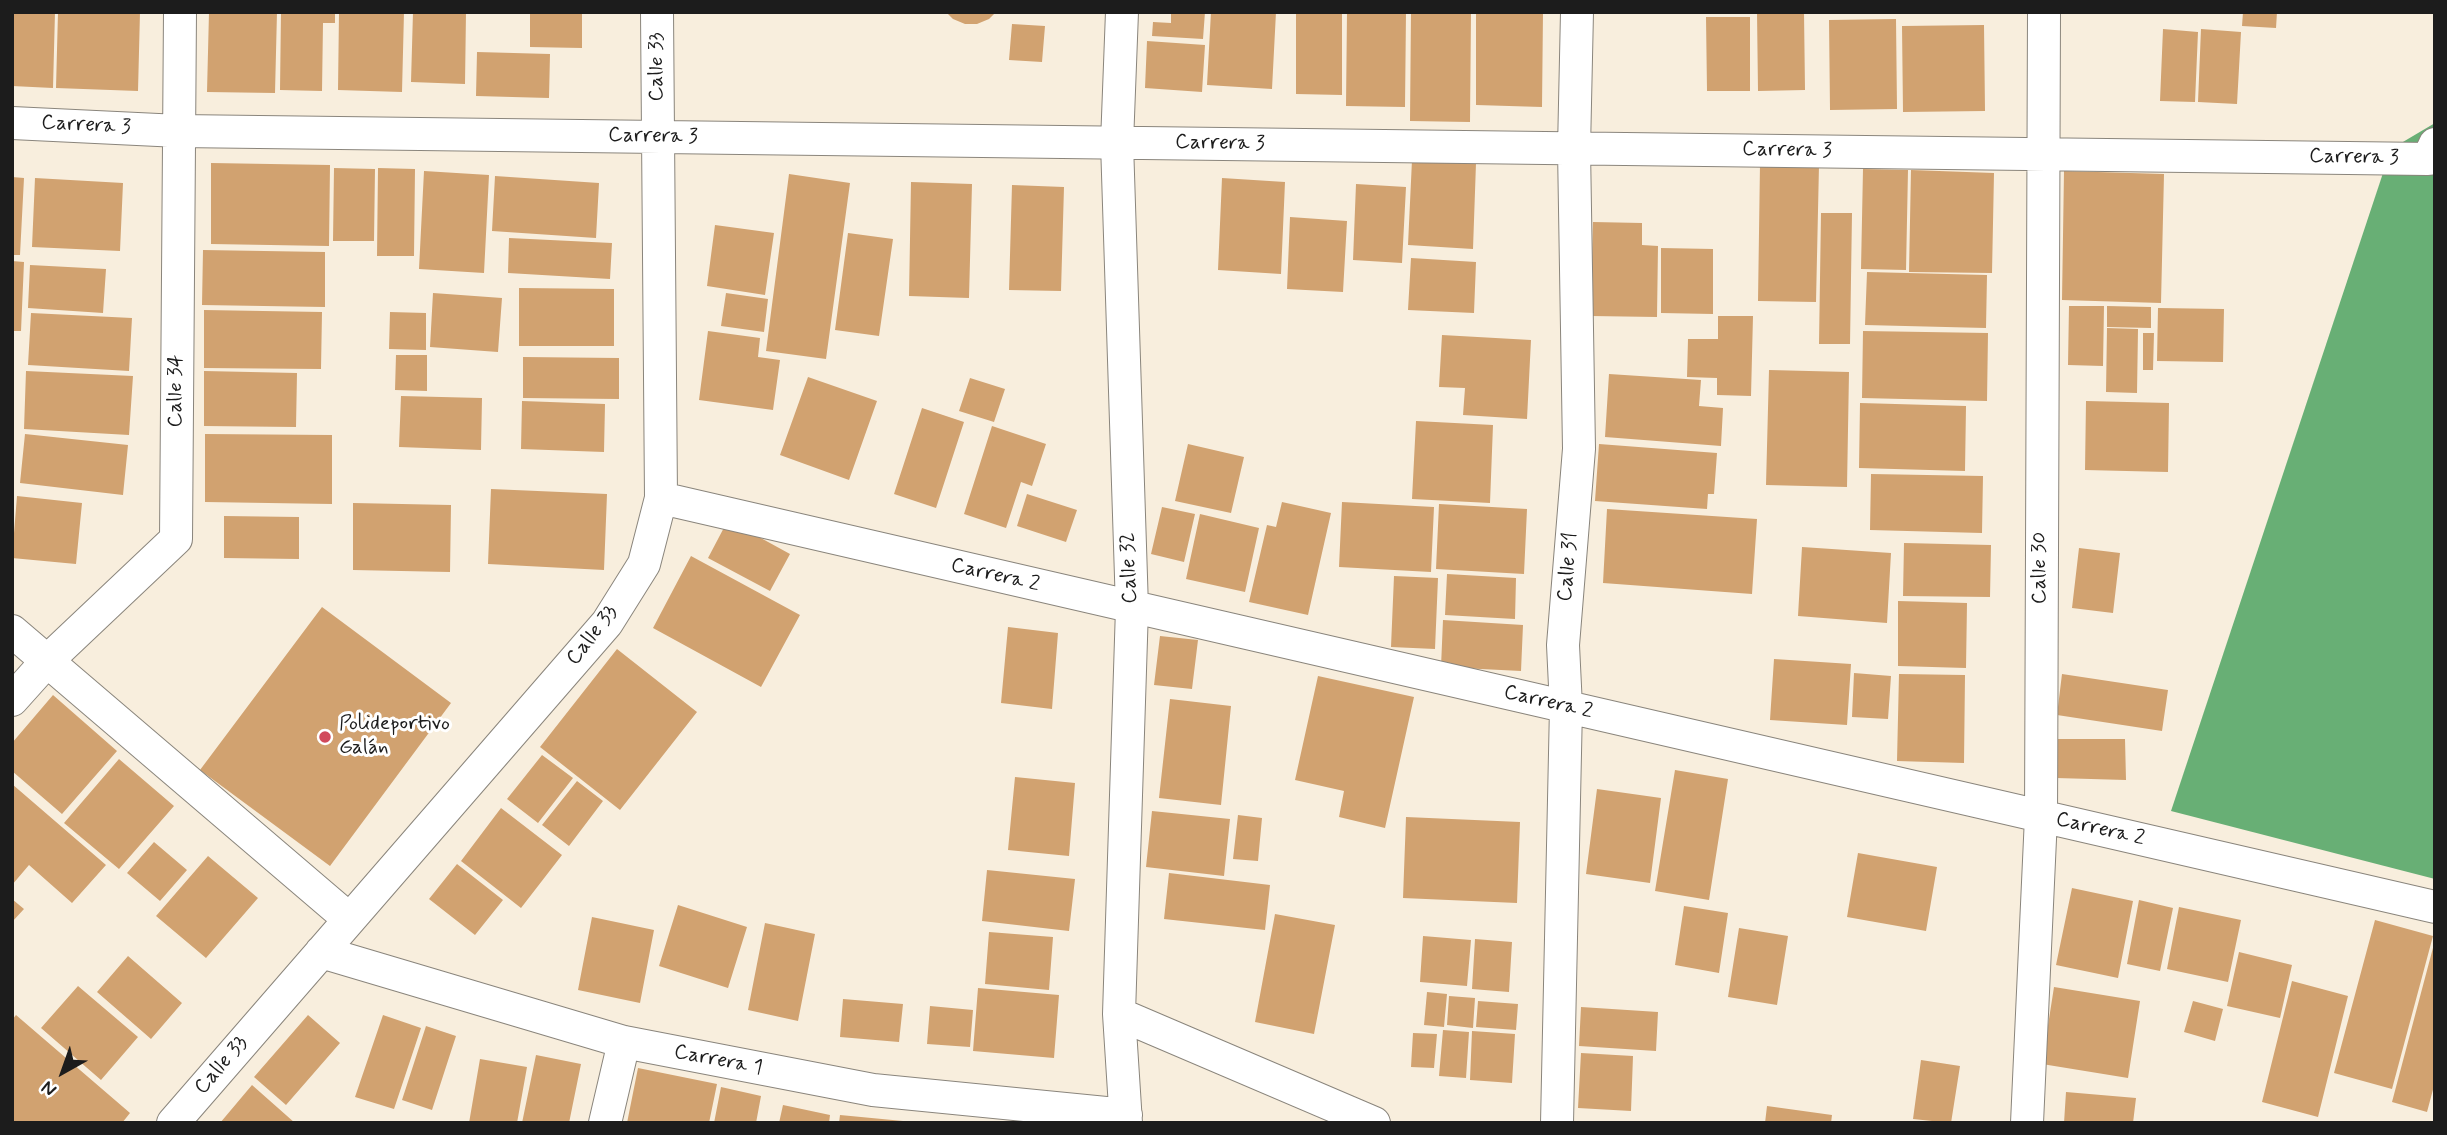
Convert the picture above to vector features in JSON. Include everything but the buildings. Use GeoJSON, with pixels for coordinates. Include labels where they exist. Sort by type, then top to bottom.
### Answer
{"type":"FeatureCollection","features":[{"type":"Feature","properties":{"kind":"street","name":"Calle 34"},"geometry":{"type":"LineString","coordinates":[[12,700],[47,661],[177,539],[180,12]]}},
{"type":"Feature","properties":{"kind":"street","name":"Calle 33"},"geometry":{"type":"LineString","coordinates":[[173,1123],[607,623],[644,564],[661,498],[657,12]]}},
{"type":"Feature","properties":{"kind":"street","name":"Calle 32"},"geometry":{"type":"LineString","coordinates":[[1122,12],[1117,143],[1132,608],[1119,1014],[1126,1119]]}},
{"type":"Feature","properties":{"kind":"street","name":"Calle 31"},"geometry":{"type":"LineString","coordinates":[[1557,1123],[1566,707],[1563,645],[1578,450],[1574,149],[1577,12]]}},
{"type":"Feature","properties":{"kind":"street","name":"Calle 30"},"geometry":{"type":"LineString","coordinates":[[2027,1123],[2041,817],[2044,12]]}},
{"type":"Feature","properties":{"kind":"street","name":"Carrera 3"},"geometry":{"type":"LineString","coordinates":[[12,123],[179,131],[2043,155],[2432,152]]}},
{"type":"Feature","properties":{"kind":"street","name":"Carrera 2"},"geometry":{"type":"LineString","coordinates":[[661,498],[2435,907]]}},
{"type":"Feature","properties":{"kind":"street"},"geometry":{"type":"LineString","coordinates":[[12,631],[349,919]]}},
{"type":"Feature","properties":{"kind":"street","name":"Carrera 1"},"geometry":{"type":"LineString","coordinates":[[321,951],[624,1042],[873,1090],[1126,1119]]}},
{"type":"Feature","properties":{"kind":"street"},"geometry":{"type":"LineString","coordinates":[[1119,1014],[1374,1123]]}},
{"type":"Feature","properties":{"kind":"street"},"geometry":{"type":"LineString","coordinates":[[605,1123],[624,1042]]}},
{"type":"Feature","properties":{"kind":"green space"},"geometry":{"type":"Polygon","coordinates":[[[2435,123],[2435,879],[2171,811],[2391,149],[2435,123]]]}},
{"type":"Feature","properties":{"kind":"place","name":"Polideportivo Galán"},"geometry":{"type":"Point","coordinates":[325,737]}}]}
